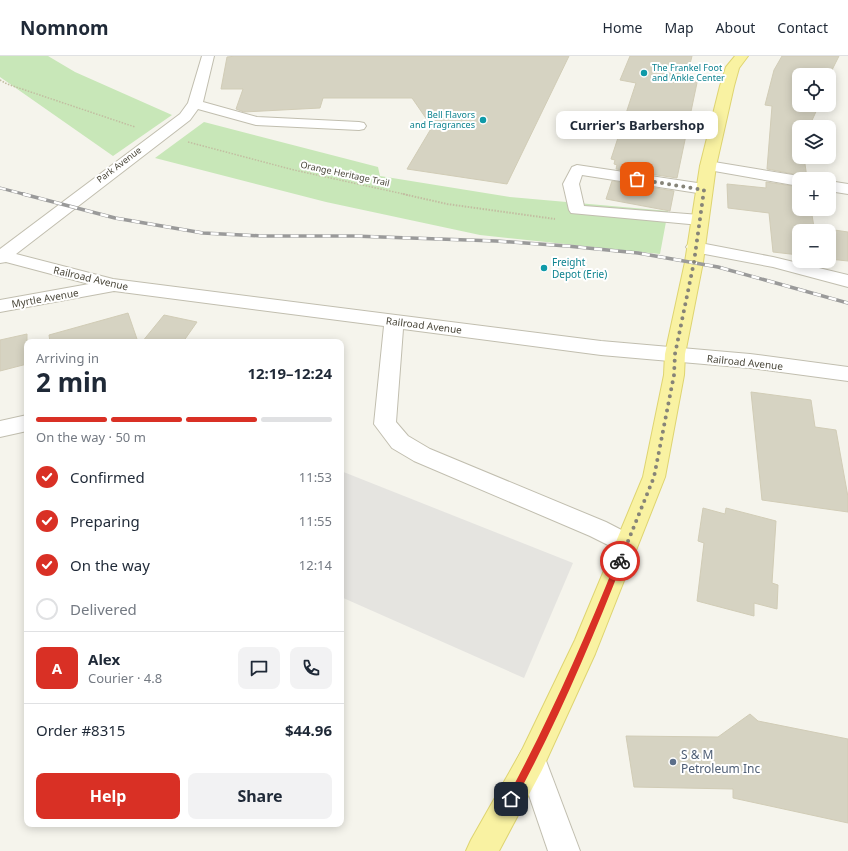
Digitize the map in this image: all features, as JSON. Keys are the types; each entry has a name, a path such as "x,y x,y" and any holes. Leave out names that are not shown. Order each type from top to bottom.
{"main road":[{"path":"482,851 532,760 586,645 654,477 674,375 675,354 696,247 708,166 727,86 733,67 742,56"}],"street":[{"name":"Park Avenue","path":"1,256 185,117 195,104 203,79 206,58"},
{"path":"195,104 256,121 359,126"},
{"path":"708,166 792,180"},
{"path":"700,220 577,210 571,184 577,170 704,190"},
{"path":"836,187 848,188"},
{"path":"696,247 773,262 848,280"},
{"name":"Railroad Avenue","path":"1,256 113,285 601,348 675,354 848,374"},
{"name":"Myrtle Avenue","path":"0,306 113,285"},
{"path":"394,322 386,424 400,442 422,455 569,518 598,528 626,544"},
{"path":"0,429 24,424"},
{"path":"532,760 564,851"}],"path":[{"name":"Orange Heritage Trail","path":"0,80 7,84 160,135 294,170 447,204 560,219"}],"green space":[{"path":"0,56 48,56 75,72 172,115 113,156 0,77"},
{"path":"204,122 378,167 380,176 510,197 668,211 660,254 480,235 326,202 155,158"}],"shaded area":[{"path":"344,472 573,563 524,678 344,598"}],"building":[{"name":"Bell Flavors and Fragrances","path":"569,56 507,184 407,169 432,127 412,98 323,98 320,108 244,112 236,109 243,89 221,89 227,57"},
{"path":"630,56 692,56 687,76 698,78 677,178 616,169 617,165 614,164 615,160 611,159 636,83 620,80"},
{"path":"782,56 839,56 833,68 792,68 792,112 816,112 812,120 792,120 792,164 805,164 806,172 792,172 792,174 767,169 772,106 765,105 774,70"},
{"path":"612,181 674,191 670,211 606,199"},
{"path":"766,182 792,186 792,216 812,216 814,224 792,224 792,254 773,252 769,213 728,208 727,184 766,188"},
{"path":"836,230 848,232 848,261 836,260"},
{"path":"128,313 137,339 50,339 49,335"},
{"path":"164,315 197,322 185,339 144,339"},
{"path":"27,334 27,339 24,339 24,365 0,371 0,340"},
{"path":"751,392 811,400 815,427 836,430 848,497 848,512 762,500"},
{"path":"703,508 725,514 726,508 776,521 772,583 778,585 777,609 754,603 754,616 697,601 704,543 698,541"},
{"path":"750,714 758,721 848,739 848,823 733,798 733,789 634,787 626,736 718,737"}],"railway":[{"path":"0,188 27,195"},
{"path":"23,194 115,218 203,233 263,236 353,236 496,241 638,253 718,267 848,303"}],"way so far":[{"path":"620,561 654,477 674,375 675,354 694,262 704,190 637,179"}],"place":[{"name":"The Frankel Foot and Ankle Center","path":"644,73"},
{"name":"Bell Flavors and Fragrances","path":"483,120"},
{"name":"Currier's Barbershop","path":"637,179"},
{"name":"Freight Depot (Erie)","path":"544,268"},
{"name":"S & M Petroleum Inc","path":"673,762"}],"route":[{"path":"511,799 532,760 586,645 620,561"}]}
